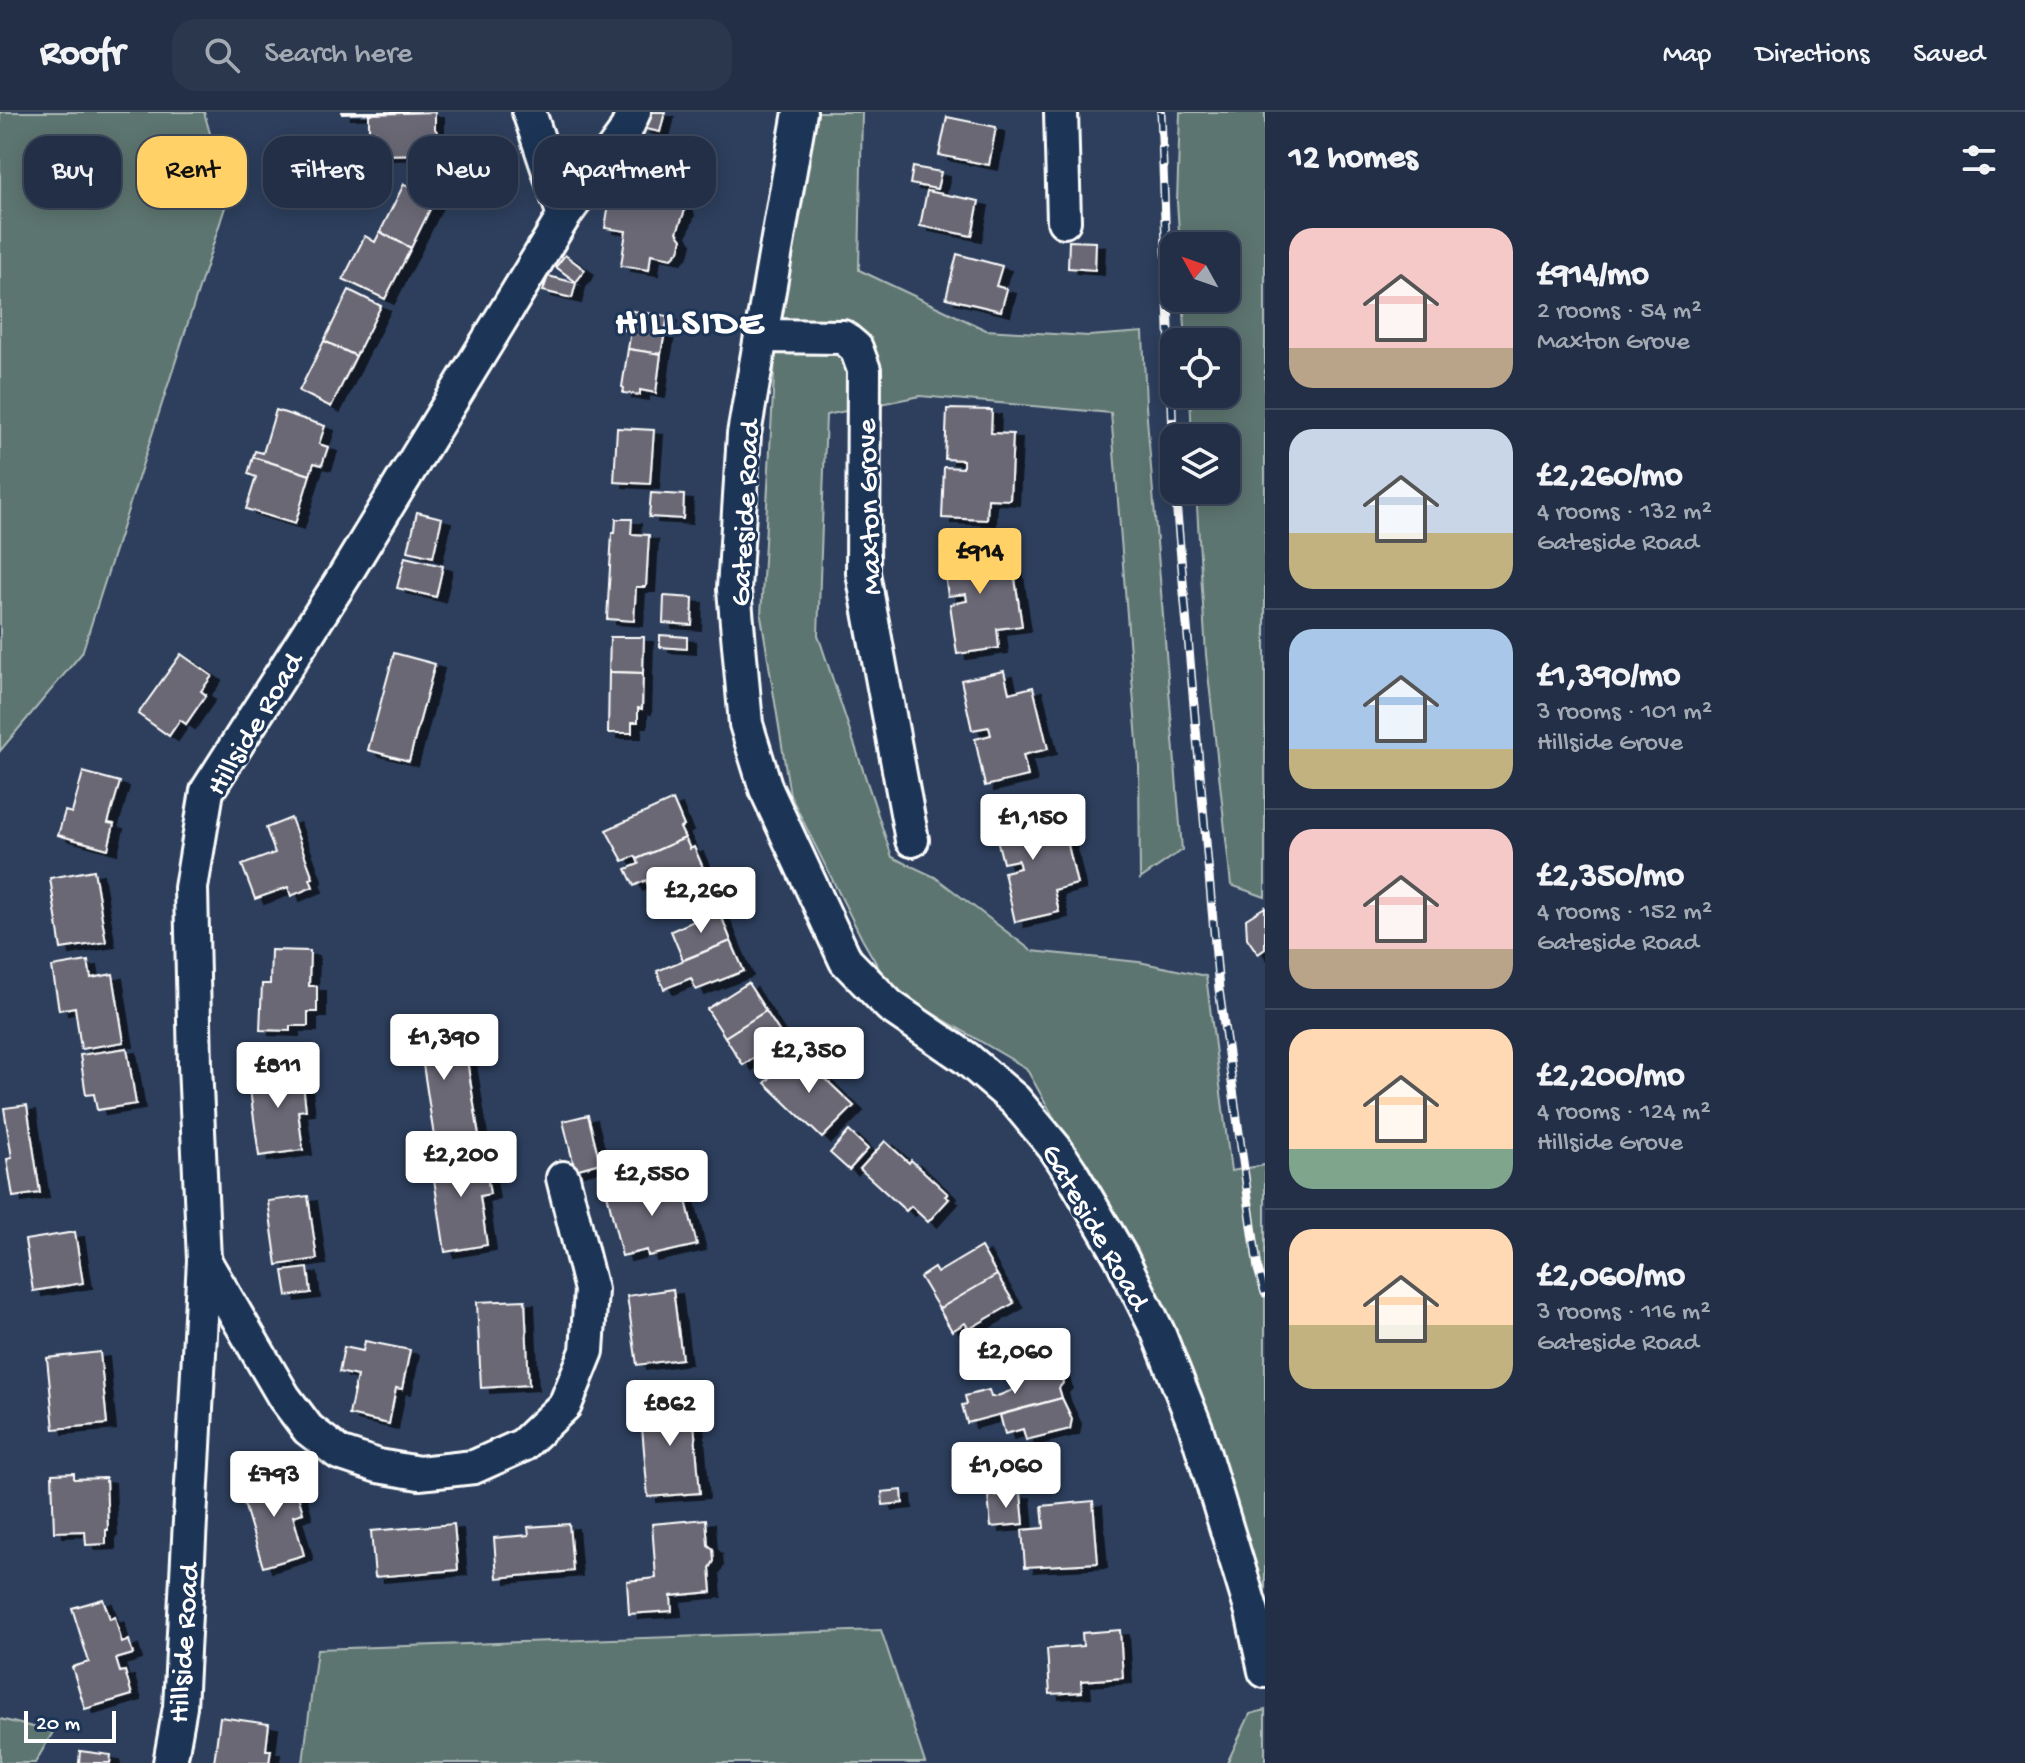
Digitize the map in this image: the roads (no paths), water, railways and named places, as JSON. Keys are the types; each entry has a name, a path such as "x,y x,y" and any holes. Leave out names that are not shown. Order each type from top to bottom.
{"street":[{"path":"529,112 564,216"},
{"name":"Hillside Road","path":"170,1763 180,1707 204,1260 191,888 207,791 345,575 564,216 624,134 634,112"},
{"name":"Gateside Road","path":"800,112 744,434 734,589 746,724 766,789 846,961 890,1006 966,1058 1015,1100 1055,1148 1094,1208 1158,1332 1196,1428 1252,1612 1265,1671"},
{"path":"1061,112 1064,221"},
{"name":"Maxton Grove","path":"762,336 843,337 856,348 864,370 863,573 900,821"},
{"path":"204,1260 284,1397 308,1429 339,1453 378,1466 419,1473 474,1467 523,1445 565,1405 587,1351 591,1290 559,1216 563,1178"}],"railway":[{"path":"1161,112 1173,424"},
{"path":"1176,504 1219,989 1258,1269 1265,1293"}],"district":[{"name":"HILLSIDE","path":"690,319"}]}
